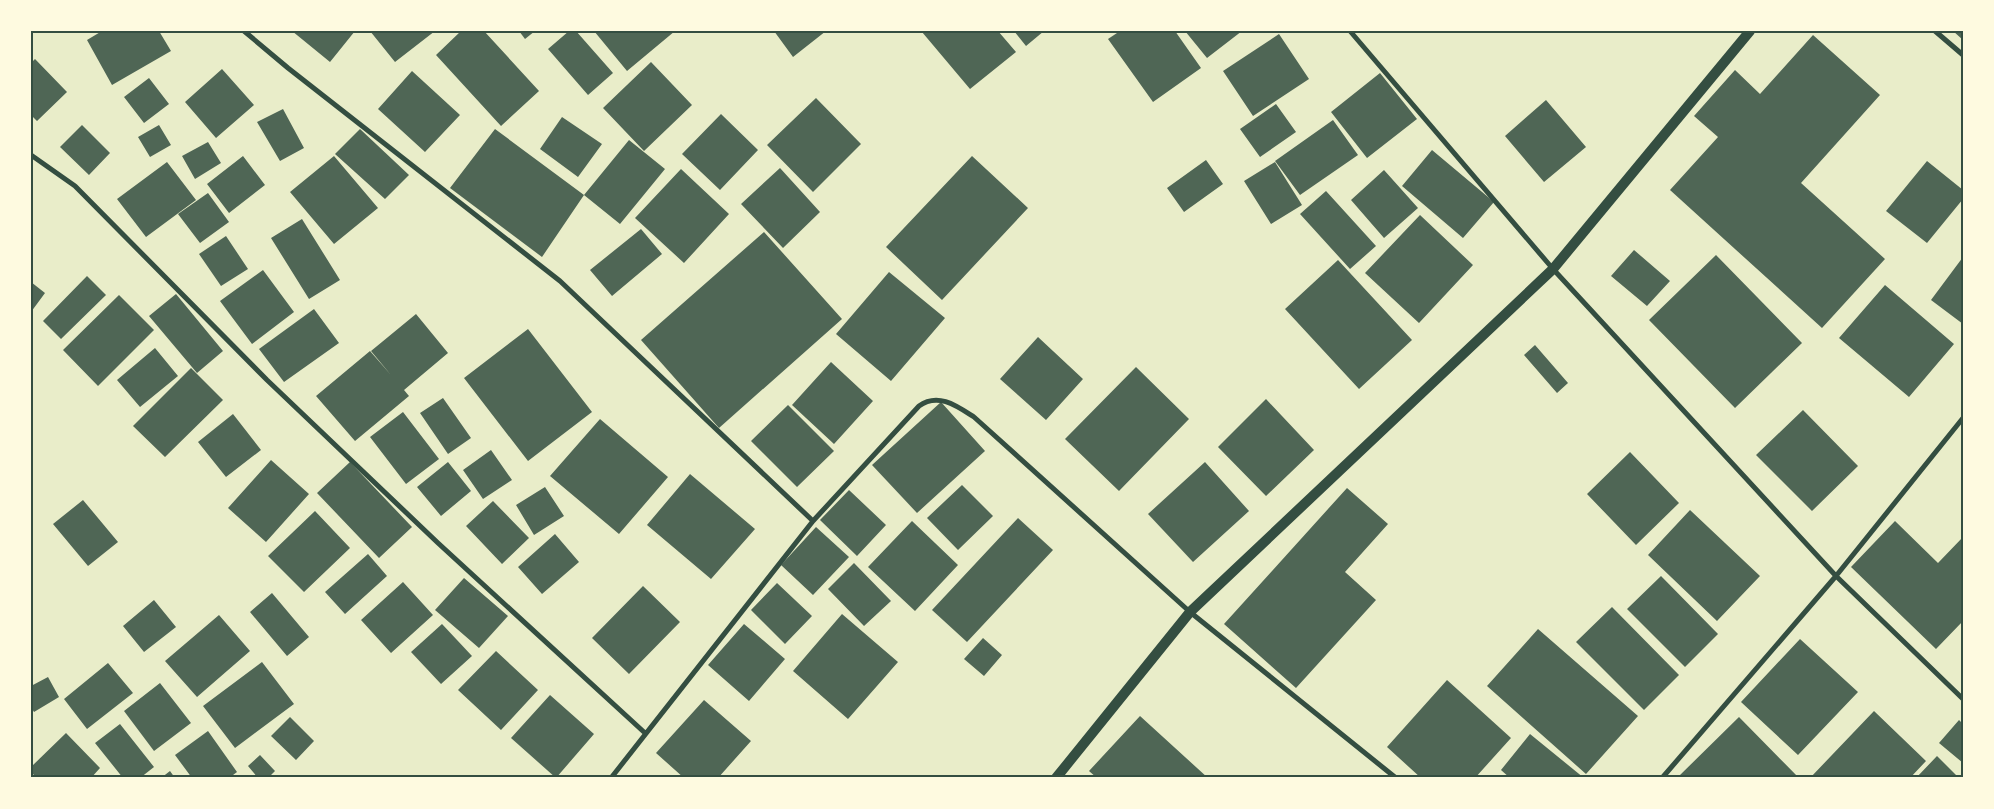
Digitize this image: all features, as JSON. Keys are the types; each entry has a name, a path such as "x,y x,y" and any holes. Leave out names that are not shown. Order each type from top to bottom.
{"main road":[{"path":"1056,778 1190,612 1553,269 1750,31"}],"street":[{"path":"244,31 288,68 560,281 813,521"},
{"path":"1350,31 1553,269 1836,576 1963,699"},
{"path":"1935,31 1963,55"},
{"path":"31,155 75,186 267,380 438,543 645,733"},
{"path":"610,778 813,521 919,406 926,400 935,399 945,401 974,417 1190,612 1396,778"},
{"path":"1662,778 1836,576 1963,418"}],"building":[{"path":"102,31 159,31 171,51 112,85 87,40"},
{"path":"292,31 355,31 330,62"},
{"path":"370,31 435,31 395,62"},
{"path":"461,31 484,31 539,91 501,126 436,55"},
{"path":"519,31 535,31 525,39"},
{"path":"569,31 576,31 613,73 588,95 548,49"},
{"path":"594,31 675,31 627,71"},
{"path":"774,31 826,31 793,57"},
{"path":"923,31 998,31 1016,52 970,89"},
{"path":"1014,31 1044,31 1026,46"},
{"path":"1120,31 1175,31 1201,68 1153,102 1108,39"},
{"path":"1185,31 1242,31 1207,58"},
{"path":"1953,31 1963,31 1963,40"},
{"path":"1279,34 1309,79 1253,116 1223,71"},
{"path":"1813,35 1880,95 1801,183 1885,259 1822,328 1670,190 1718,137 1694,116 1735,70 1760,94"},
{"path":"35,59 67,92 37,121 31,115 31,63"},
{"path":"651,62 692,105 644,151 603,108"},
{"path":"222,69 254,105 216,138 185,102"},
{"path":"412,71 460,115 425,152 378,109"},
{"path":"1380,73 1417,119 1367,158 1331,112"},
{"path":"149,78 169,104 144,123 124,97"},
{"path":"816,98 861,144 813,192 767,145"},
{"path":"1546,100 1586,147 1544,182 1505,136"},
{"path":"1276,104 1296,132 1260,157 1240,129"},
{"path":"283,109 304,148 280,161 257,122"},
{"path":"721,114 758,150 720,190 682,154"},
{"path":"562,117 602,144 578,177 540,149"},
{"path":"1333,120 1358,155 1300,195 1275,161"},
{"path":"82,125 110,153 89,175 60,147"},
{"path":"159,125 171,145 150,157 138,137"},
{"path":"360,129 409,175 385,199 335,154"},
{"path":"495,129 584,195 542,257 450,188"},
{"path":"629,140 665,169 620,224 584,195"},
{"path":"208,142 221,163 195,179 182,156"},
{"path":"1432,150 1494,202 1463,238 1402,186"},
{"path":"243,156 265,185 229,213 207,184"},
{"path":"334,156 378,208 334,244 290,192"},
{"path":"972,156 1028,208 942,300 886,247"},
{"path":"1206,160 1223,184 1184,212 1167,188"},
{"path":"1927,161 1963,190 1963,199 1927,243 1886,211"},
{"path":"167,162 196,200 146,237 117,199"},
{"path":"1275,162 1302,205 1271,224 1244,181"},
{"path":"780,168 820,212 783,248 741,204"},
{"path":"681,169 729,214 684,263 635,218"},
{"path":"1384,170 1418,208 1384,238 1351,200"},
{"path":"1326,191 1376,246 1350,269 1300,214"},
{"path":"208,193 229,222 200,243 178,214"},
{"path":"1420,215 1473,265 1419,323 1365,273"},
{"path":"302,219 340,280 309,299 271,238"},
{"path":"641,229 662,254 612,296 590,270"},
{"path":"764,232 842,319 719,428 641,340"},
{"path":"226,236 248,269 221,286 199,254"},
{"path":"1634,250 1670,281 1647,306 1611,276"},
{"path":"1716,255 1802,343 1735,408 1649,320"},
{"path":"1963,257 1963,324 1931,300"},
{"path":"1338,260 1412,340 1359,389 1285,309"},
{"path":"263,270 294,312 252,344 220,301"},
{"path":"889,272 945,318 891,381 836,334"},
{"path":"87,276 106,295 61,339 43,321"},
{"path":"31,282 45,293 31,312"},
{"path":"1885,285 1954,344 1909,397 1839,338"},
{"path":"176,294 223,351 197,373 149,316"},
{"path":"119,295 154,330 98,386 63,350"},
{"path":"314,309 339,343 284,382 259,349"},
{"path":"416,314 448,353 404,390 409,396 355,441 316,396 370,351 391,375 371,351"},
{"path":"528,329 592,412 528,461 464,378"},
{"path":"1038,337 1083,379 1046,420 1000,379"},
{"path":"1535,345 1568,383 1557,393 1524,355"},
{"path":"155,348 178,376 140,407 117,380"},
{"path":"831,362 873,401 834,444 792,405"},
{"path":"1136,367 1189,419 1119,491 1065,439"},
{"path":"191,368 223,400 165,457 133,426"},
{"path":"443,398 471,438 448,454 420,413"},
{"path":"1266,399 1314,450 1266,496 1218,447"},
{"path":"941,402 985,451 917,513 872,465"},
{"path":"788,405 834,451 797,487 751,441"},
{"path":"1803,410 1858,466 1812,511 1756,455"},
{"path":"403,412 439,459 406,484 370,437"},
{"path":"233,414 261,450 226,477 198,442"},
{"path":"600,419 668,477 619,534 550,476"},
{"path":"491,450 512,480 483,499 463,470"},
{"path":"1630,452 1679,503 1636,545 1587,494"},
{"path":"271,460 309,494 266,542 228,508"},
{"path":"350,462 412,527 379,558 317,493"},
{"path":"448,462 471,491 441,516 417,487"},
{"path":"1205,462 1249,511 1193,562 1148,514"},
{"path":"690,474 755,529 711,579 647,525"},
{"path":"962,485 993,516 958,550 927,518"},
{"path":"545,487 564,516 534,535 516,505"},
{"path":"1347,488 1388,524 1345,572 1376,600 1296,688 1224,624"},
{"path":"849,490 886,525 857,556 820,520"},
{"path":"83,500 118,542 88,566 53,524"},
{"path":"493,501 529,538 502,564 466,526"},
{"path":"1690,510 1760,576 1717,621 1648,555"},
{"path":"315,511 350,548 304,592 268,556"},
{"path":"1018,518 1053,550 967,642 932,610"},
{"path":"912,521 958,565 915,611 868,567"},
{"path":"1895,521 1938,563 1963,537 1963,621 1936,649 1851,567"},
{"path":"816,527 849,557 813,595 781,565"},
{"path":"555,534 579,562 542,594 518,567"},
{"path":"368,554 387,576 345,614 325,592"},
{"path":"854,563 891,601 864,626 828,589"},
{"path":"1661,576 1718,634 1685,667 1627,609"},
{"path":"464,578 508,616 479,648 435,610"},
{"path":"403,582 433,615 391,653 361,620"},
{"path":"777,583 812,616 785,644 751,610"},
{"path":"643,586 680,622 629,674 592,638"},
{"path":"272,593 309,637 287,656 250,612"},
{"path":"154,600 176,627 144,652 123,626"},
{"path":"1612,607 1679,675 1644,710 1576,642"},
{"path":"842,614 898,662 848,719 793,671"},
{"path":"219,615 250,651 197,697 165,661"},
{"path":"442,624 472,656 441,684 411,652"},
{"path":"744,624 785,659 749,701 708,665"},
{"path":"1538,629 1638,716 1586,774 1487,686"},
{"path":"983,638 1002,655 984,676 964,659"},
{"path":"1800,639 1858,692 1798,755 1741,702"},
{"path":"496,651 538,690 501,730 458,690"},
{"path":"262,662 294,704 235,748 203,706"},
{"path":"108,663 133,693 87,729 64,699"},
{"path":"48,677 59,697 34,712 31,707 31,686"},
{"path":"1447,680 1511,738 1475,778 1421,778 1387,747"},
{"path":"160,683 191,723 154,751 124,711"},
{"path":"550,695 594,734 556,778 511,738"},
{"path":"704,700 751,741 718,778 684,778 656,753"},
{"path":"1874,711 1926,761 1910,778 1810,778"},
{"path":"1140,716 1208,778 1097,778 1089,771"},
{"path":"290,717 314,741 296,760 271,736"},
{"path":"1739,717 1799,778 1679,776"},
{"path":"1959,720 1963,724 1963,763 1939,743"},
{"path":"120,724 154,767 140,778 123,778 95,743"},
{"path":"208,731 237,772 229,778 192,778 175,755"},
{"path":"66,733 100,768 91,778 37,778 31,772 31,767"},
{"path":"1530,734 1584,778 1510,778 1501,770"},
{"path":"260,755 275,771 268,778 258,778 248,766"},
{"path":"1937,756 1959,778 1916,778"},
{"path":"170,771 175,778 161,778"}]}
